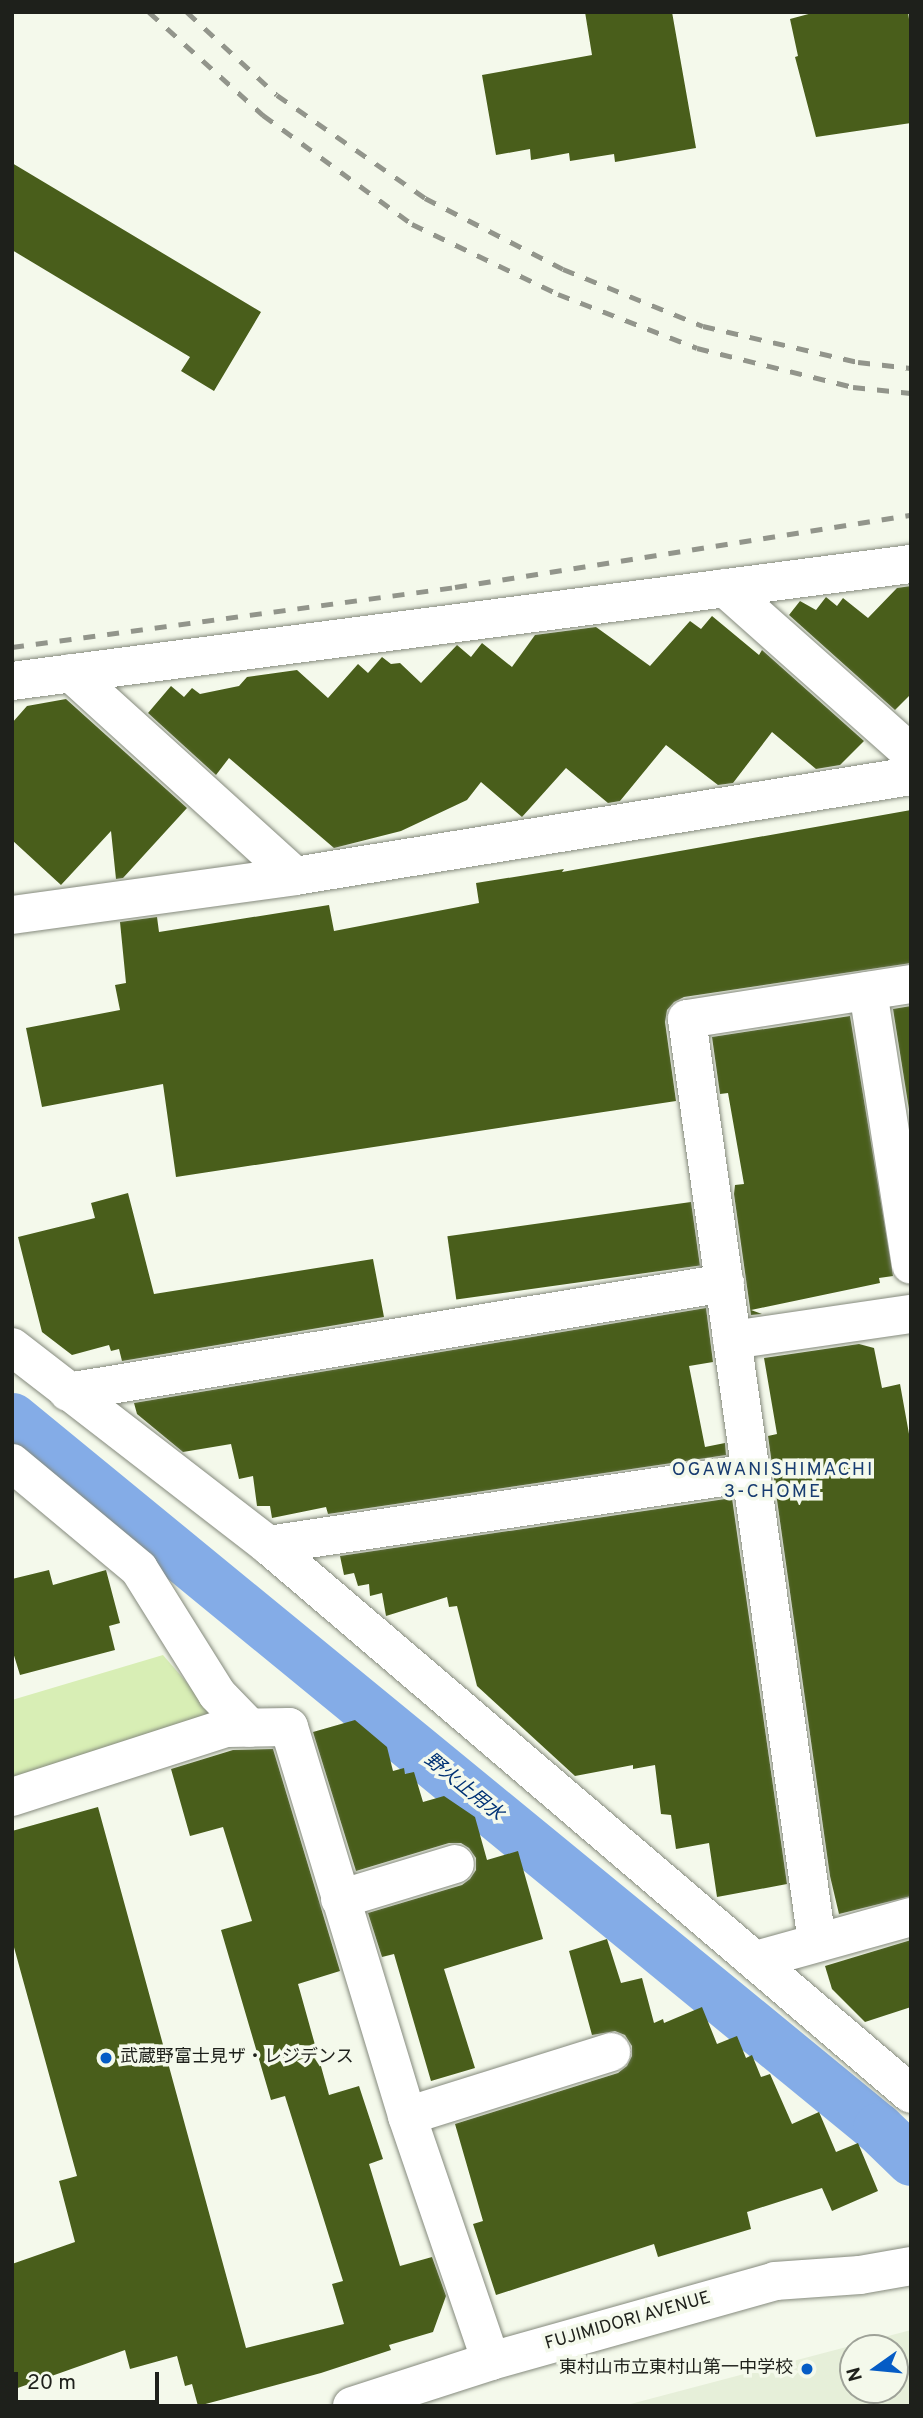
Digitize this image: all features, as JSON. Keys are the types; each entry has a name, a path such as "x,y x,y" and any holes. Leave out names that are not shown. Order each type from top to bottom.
{"street":[{"path":"12,681 911,564"},
{"path":"725,588 911,753"},
{"path":"71,673 295,876"},
{"path":"12,915 295,876 911,776"},
{"path":"817,1942 687,1018 911,984"},
{"path":"868,990 911,1265"},
{"path":"68,1392 724,1283"},
{"path":"732,1340 911,1314"},
{"path":"12,1347 268,1545 911,2094"},
{"path":"12,1463 139,1569 217,1694 250,1728"},
{"path":"268,1545 751,1473"},
{"path":"12,1797 226,1728 289,1727 407,2116 491,2361"},
{"path":"340,1899 456,1864"},
{"path":"756,1960 911,1917"},
{"path":"407,2116 611,2052"},
{"name":"FUJIMIDORI AVENUE","path":"352,2406 491,2361 775,2281 860,2275 911,2266"}],"shaded area":[{"name":"東村山市立東村山第一中学校","path":"911,2330 911,2406 623,2406 839,2349 839,2404 909,2404 909,2334 896,2334"}],"green space":[{"path":"163,1655 226,1728 12,1797 12,1700"}],"building":[{"path":"585,12 672,12 696,148 615,162 614,154 570,161 569,153 531,160 530,149 496,155 482,75 592,55"},
{"path":"816,12 908,12 911,33 911,123 816,137 795,57 798,56 790,19"},
{"path":"12,163 261,312 214,391 181,371 190,357 12,250"},
{"path":"911,586 911,694 895,710 789,615 800,601 816,610 826,597 837,606 843,598 868,618 897,588"},
{"path":"712,616 759,655 762,650 864,741 840,765 816,769 772,732 733,783 718,785 666,745 620,801 608,803 566,768 522,817 481,782 467,800 401,831 334,848 229,758 216,775 148,713 171,686 184,697 192,688 200,694 239,686 247,677 297,670 328,698 358,664 368,673 382,657 391,664 400,663 421,683 457,645 471,657 482,643 512,667 535,635 596,627 650,666 690,621 701,629"},
{"path":"66,699 187,808 123,878 116,879 111,831 61,885 12,840 12,723 27,706"},
{"path":"911,810 911,963 684,997 674,1002 667,1010 665,1022 676,1101 176,1177 163,1084 42,1107 26,1028 120,1010 115,985 126,983 120,922 157,917 159,932 329,905 334,931 479,903 476,883 564,869 562,872"},
{"path":"911,1006 911,1122 893,1009"},
{"path":"850,1016 893,1276 879,1278 880,1283 751,1310 762,1314 751,1315 734,1194 735,1185 744,1184 728,1093 720,1094 712,1037"},
{"path":"128,1193 154,1294 373,1259 384,1317 122,1361 119,1349 111,1351 109,1345 72,1355 42,1332 18,1237 95,1218 91,1203"},
{"path":"691,1202 700,1265 456,1300 447,1236"},
{"path":"706,1308 713,1362 689,1366 705,1447 725,1443 726,1455 328,1514 326,1507 272,1518 270,1506 257,1506 253,1476 239,1479 231,1444 183,1452 137,1414 134,1403"},
{"path":"859,1344 874,1348 882,1388 900,1384 911,1445 911,1896 839,1914 830,1876 768,1436 777,1434 764,1358"},
{"path":"732,1498 787,1884 717,1897 709,1843 676,1849 671,1815 661,1814 655,1765 633,1769 633,1765 575,1776 477,1686 457,1606 449,1607 447,1597 386,1616 382,1593 370,1596 369,1584 358,1586 354,1573 344,1575 340,1556"},
{"path":"49,1570 53,1585 106,1570 120,1623 109,1626 115,1650 20,1675 12,1649 12,1579"},
{"path":"355,1720 387,1747 393,1771 404,1768 405,1774 414,1772 423,1802 444,1796 475,1817 487,1860 518,1851 543,1939 444,1969 475,2068 431,2081 394,1954 382,1957 368,1913 462,1885 476,1870 476,1858 469,1848 461,1843 449,1843 356,1871 313,1732"},
{"path":"273,1749 340,1971 298,1984 329,2095 359,2086 383,2159 369,2164 400,2266 432,2257 446,2296 433,2332 389,2345 391,2350 321,2373 198,2406 192,2384 185,2386 177,2356 130,2369 125,2350 12,2390 12,2264 75,2242 59,2181 77,2176 12,1940 12,1831 98,1807 246,2348 344,2324 332,2284 343,2281 319,2204 285,2096 271,2100 221,1930 252,1921 223,1827 190,1836 171,1769 233,1750"},
{"path":"607,1939 621,1983 642,1978 654,2023 663,2019 664,2023 702,2007 717,2044 737,2036 746,2058 752,2055 761,2077 770,2074 792,2124 819,2112 836,2152 858,2143 878,2191 832,2211 822,2188 747,2212 751,2229 658,2257 654,2244 496,2295 473,2224 483,2221 455,2124 618,2073 627,2066 632,2056 632,2046 625,2035 615,2031 592,2035 569,1951"},
{"path":"911,1940 911,2007 865,2022 832,1989 825,1966"}],"waterway":[{"name":"野火止用水","path":"12,1418 878,2128 911,2160"}],"railway":[{"path":"149,12 263,115 412,224 558,294 697,348 853,387 911,393"},
{"path":"187,12 277,95 425,198 563,269 703,326 858,362 911,368"},
{"path":"12,647 455,587 911,515"}],"place":[{"name":"武蔵野富士見ザ・レジデンス","path":"106,2058"},
{"name":"東村山市立東村山第一中学校","path":"807,2369"}],"district":[{"name":"OGAWANISHIMACHI 3-CHOME","path":"773,1482"}]}
